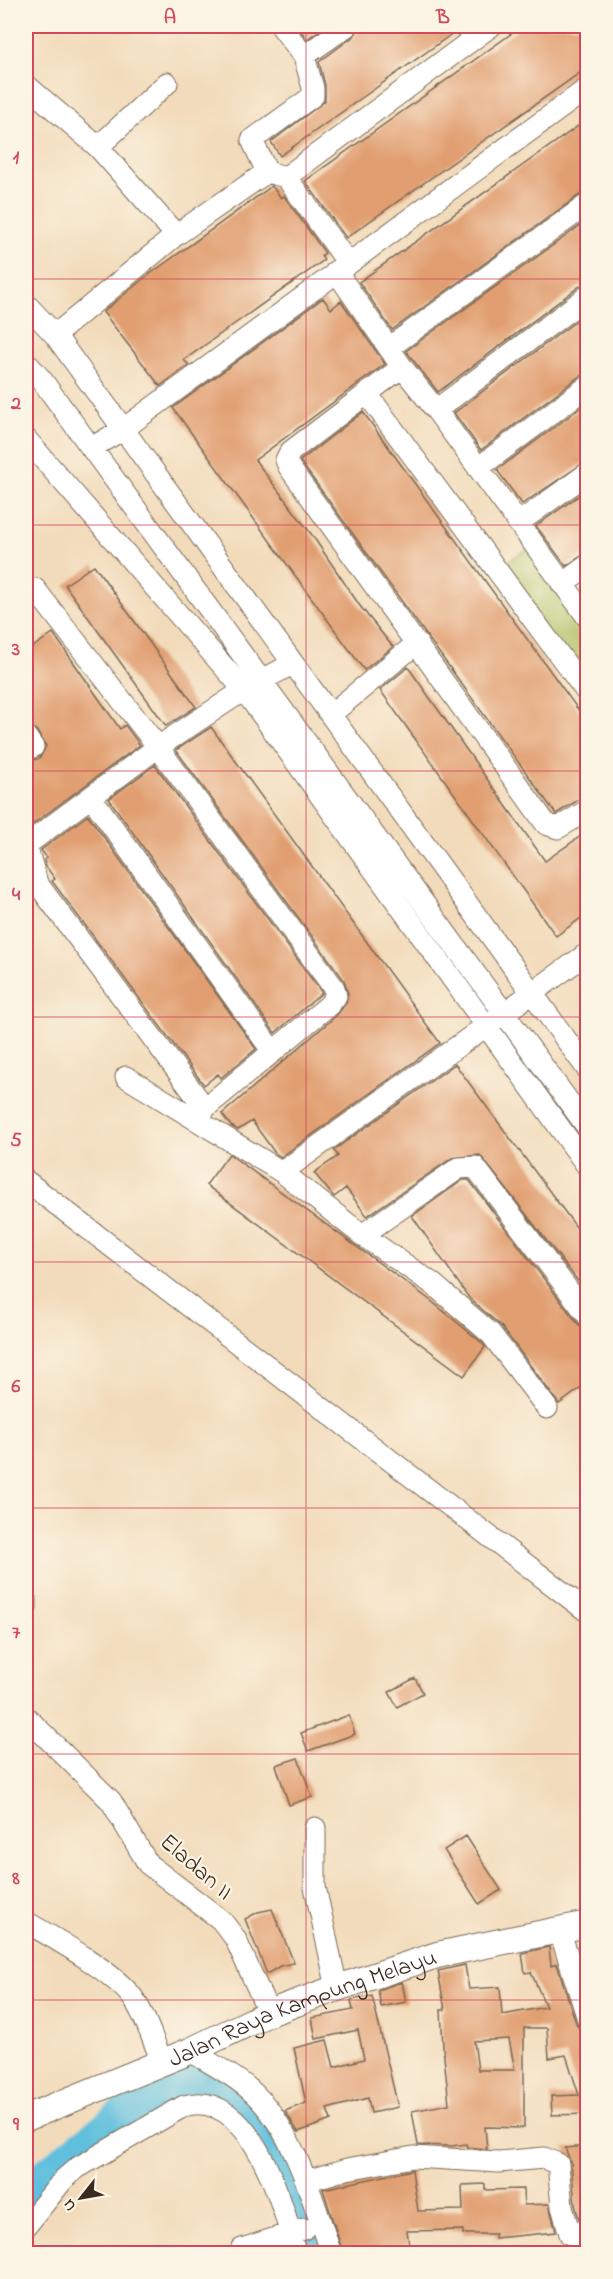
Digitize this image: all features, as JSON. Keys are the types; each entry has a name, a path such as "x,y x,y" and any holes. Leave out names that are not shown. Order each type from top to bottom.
{"main road":[{"name":"Jalan Raya Kampung Melayu","path":"26,2118 190,2051 269,2013 337,1988 437,1955 588,1923"}],"street":[{"path":"281,26 304,56 313,96 252,140 342,267 402,367 588,618"},
{"path":"304,56 347,26"},
{"path":"55,335 176,235 277,175 491,26"},
{"path":"98,147 168,83"},
{"path":"26,85 98,147 176,235"},
{"path":"91,448 122,430 588,88"},
{"path":"390,347 588,204"},
{"path":"436,410 588,296"},
{"path":"26,304 55,335 292,664 331,714 531,995 588,1070"},
{"path":"26,362 91,448 485,1024 588,1167"},
{"path":"402,367 290,452 286,460 295,477 546,824 558,828 588,810"},
{"path":"478,468 588,386"},
{"path":"368,395 588,694"},
{"path":"26,439 253,685 588,1128"},
{"path":"518,523 588,473"},
{"path":"562,584 588,565"},
{"path":"26,588 35,589 158,747 334,988 336,996 329,1005 201,1115"},
{"path":"331,714 417,643"},
{"path":"201,1115 32,882 26,845 158,747 253,685 292,664"},
{"path":"92,798 273,1052"},
{"path":"282,1172 485,1024 531,995 588,953"},
{"path":"126,1077 201,1115 282,1172 362,1235 433,1284 471,1314 491,1334 547,1408"},
{"path":"362,1235 459,1168 475,1167 588,1316"},
{"path":"26,1181 588,1612"},
{"name":"Eladan II","path":"26,1717 111,1801 148,1864 221,1920 235,1938 269,2013"},
{"path":"315,1828 315,1887 337,1988"},
{"path":"26,1922 72,1948 129,1993 140,2011 162,2061"},
{"path":"559,1929 588,2019"},
{"path":"190,2051 248,2088 259,2098 291,2147 306,2181 302,2233"},
{"path":"26,2226 63,2180 77,2168 184,2106 203,2102 224,2110 244,2127 302,2233 331,2253"},
{"path":"306,2181 347,2169 412,2157 499,2162 553,2160 559,2167 562,2208 570,2234 575,2236 588,2228"},
{"path":"242,2249 302,2233"}],"green space":[{"path":"531,547 587,623 587,695 495,569"}],"building":[{"path":"297,26 325,26 307,39"},
{"path":"360,26 463,26 280,156 271,142 325,101 325,85 319,62 354,36"},
{"path":"522,26 588,26 588,67 346,238 305,181"},
{"path":"588,119 588,191 392,330 359,282"},
{"path":"272,186 281,198 284,196 325,253 321,256 324,260 184,360 189,365 160,386 103,312 143,279"},
{"path":"588,220 588,283 580,286 438,392 406,351"},
{"path":"323,298 331,309 341,301 385,364 255,460 312,535 360,606 393,647 364,670 173,408"},
{"path":"588,312 588,373 580,376 481,450 454,413"},
{"path":"588,402 588,460 522,504 497,470"},
{"path":"363,412 582,715 588,711 588,794 556,814 300,461"},
{"path":"588,489 588,552 566,566 536,526"},
{"path":"94,565 196,707 166,726 65,585"},
{"path":"53,633 120,729 125,725 140,745 26,829 26,757 34,760 40,758 46,746 36,730 26,724 26,652"},
{"path":"408,667 545,861 588,831 588,913 556,936 380,690"},
{"path":"211,727 440,1043 281,1157 275,1153 252,1121 238,1130 231,1126 222,1114 337,1015 346,1003 348,993 344,980 176,750"},
{"path":"155,765 322,993 275,1033 109,799"},
{"path":"88,815 256,1049 221,1078 218,1074 204,1085 52,881 55,879 45,865 44,860 47,858 41,850"},
{"path":"455,1064 588,1243 588,1294 480,1155 452,1158 367,1216 346,1188 334,1197 314,1173 338,1156 334,1150"},
{"path":"229,1154 430,1300 482,1343 485,1347 464,1376 206,1185"},
{"path":"463,1180 469,1180 578,1324 588,1330 588,1383 559,1404 501,1326 469,1298 412,1216"},
{"path":"415,1678 423,1693 397,1707 389,1692"},
{"path":"349,1715 355,1734 308,1751 301,1733"},
{"path":"298,1758 312,1797 289,1805 276,1765"},
{"path":"466,1836 501,1890 479,1904 444,1850"},
{"path":"272,1909 294,1963 280,1966 267,1974 245,1919 258,1912"},
{"path":"549,1947 551,1966 557,1964 576,2023 588,2046 588,2114 552,2115 551,2096 579,2095 566,2055 549,2058 547,2028 524,2028 524,2128 485,2127 487,2149 467,2147 466,2144 418,2145 412,2111 449,2104 441,2010 445,2010 438,1971 465,1965 469,1989 500,1987 502,2015 546,2007 531,1972 525,1973 522,1953","holes":["509,2039 515,2070 478,2070 474,2041"]},
{"path":"402,1982 406,2002 381,2007 378,1990"},
{"path":"372,1996 398,2107 371,2113 368,2098 327,2109 331,2120 298,2132 285,2111 306,2103 294,2048 327,2040 334,2067 364,2059 358,2030 316,2039 312,2018 353,2010 351,2000"},
{"path":"588,2146 588,2215 579,2219 575,2205 571,2163 565,2148"},
{"path":"412,2170 418,2211 463,2210 462,2185 485,2184 485,2190 523,2189 524,2205 549,2204 556,2232 495,2238 495,2234 463,2234 463,2230 407,2231 409,2244 362,2251 362,2253 343,2253 323,2189"}],"waterway":[{"path":"26,2201 45,2175 123,2114 197,2078 232,2092 292,2175 313,2254"}]}
